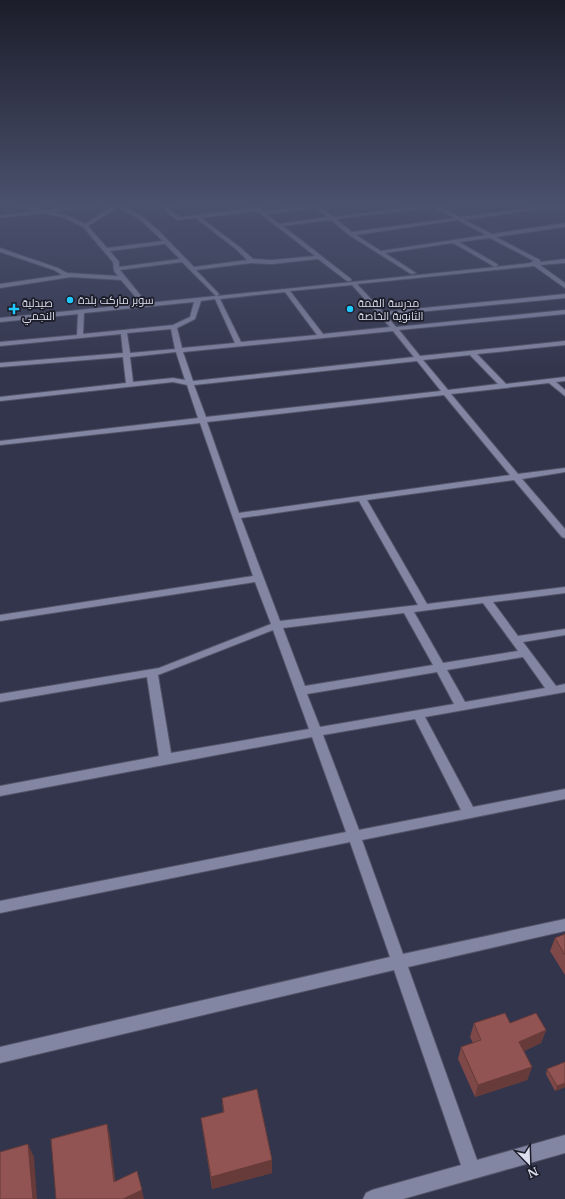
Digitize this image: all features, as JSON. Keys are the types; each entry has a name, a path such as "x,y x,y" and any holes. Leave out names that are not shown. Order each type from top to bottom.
{"street":[{"path":"31,260 56,268 69,276"},
{"path":"114,260 116,262 116,269 142,301"},
{"path":"116,269 184,260 216,296 239,344"},
{"path":"193,269 251,261 272,262 292,260"},
{"path":"324,260 351,282 395,329 446,393 565,535"},
{"path":"393,260 413,274"},
{"path":"486,260 495,265"},
{"path":"532,260 565,286"},
{"path":"0,320 198,300 216,296 550,260"},
{"path":"0,316 142,301 286,290 495,265 565,261"},
{"path":"0,286 69,276 123,278"},
{"path":"286,290 321,336"},
{"path":"381,314 565,296"},
{"path":"0,344 174,327 192,318 198,300"},
{"path":"480,304 485,309"},
{"path":"80,336 81,311"},
{"path":"0,365 179,350 395,329 492,317 565,312"},
{"path":"174,327 179,350 236,516 354,835 472,1171"},
{"path":"124,332 125,354 130,385"},
{"path":"0,400 173,380 190,383 565,343"},
{"path":"472,353 504,386"},
{"path":"0,443 565,380"},
{"path":"551,381 565,394"},
{"path":"236,516 565,470"},
{"path":"362,499 424,607"},
{"path":"0,618 259,578"},
{"path":"0,698 152,673 170,668 277,625 565,590"},
{"path":"486,600 553,690"},
{"path":"407,609 462,707"},
{"path":"515,640 565,632"},
{"path":"301,691 525,653"},
{"path":"152,673 166,759"},
{"path":"0,791 166,759 565,688"},
{"path":"418,714 469,812"},
{"path":"0,907 565,794"},
{"path":"0,1054 565,925"},
{"path":"372,1199 565,1144"}],"building":[{"path":"565,934 565,955 555,938"},
{"path":"505,1013 510,1023 536,1013 546,1030 519,1042 532,1067 478,1085 461,1047 481,1040 474,1023"},
{"path":"565,1062 565,1083 557,1086 547,1069"},
{"path":"257,1089 272,1160 211,1177 201,1118 224,1112 222,1098"},
{"path":"107,1124 114,1182 137,1171 142,1190 123,1199 56,1199 51,1139"},
{"path":"28,1144 33,1199 0,1199 0,1152"}],"place":[{"name":"سوبر ماركت بلدة","path":"70,300"},
{"name":"صيدلية النجمي","path":"14,309"},
{"name":"مدرسة القمة الثانوية الخاصة","path":"350,309"}]}
